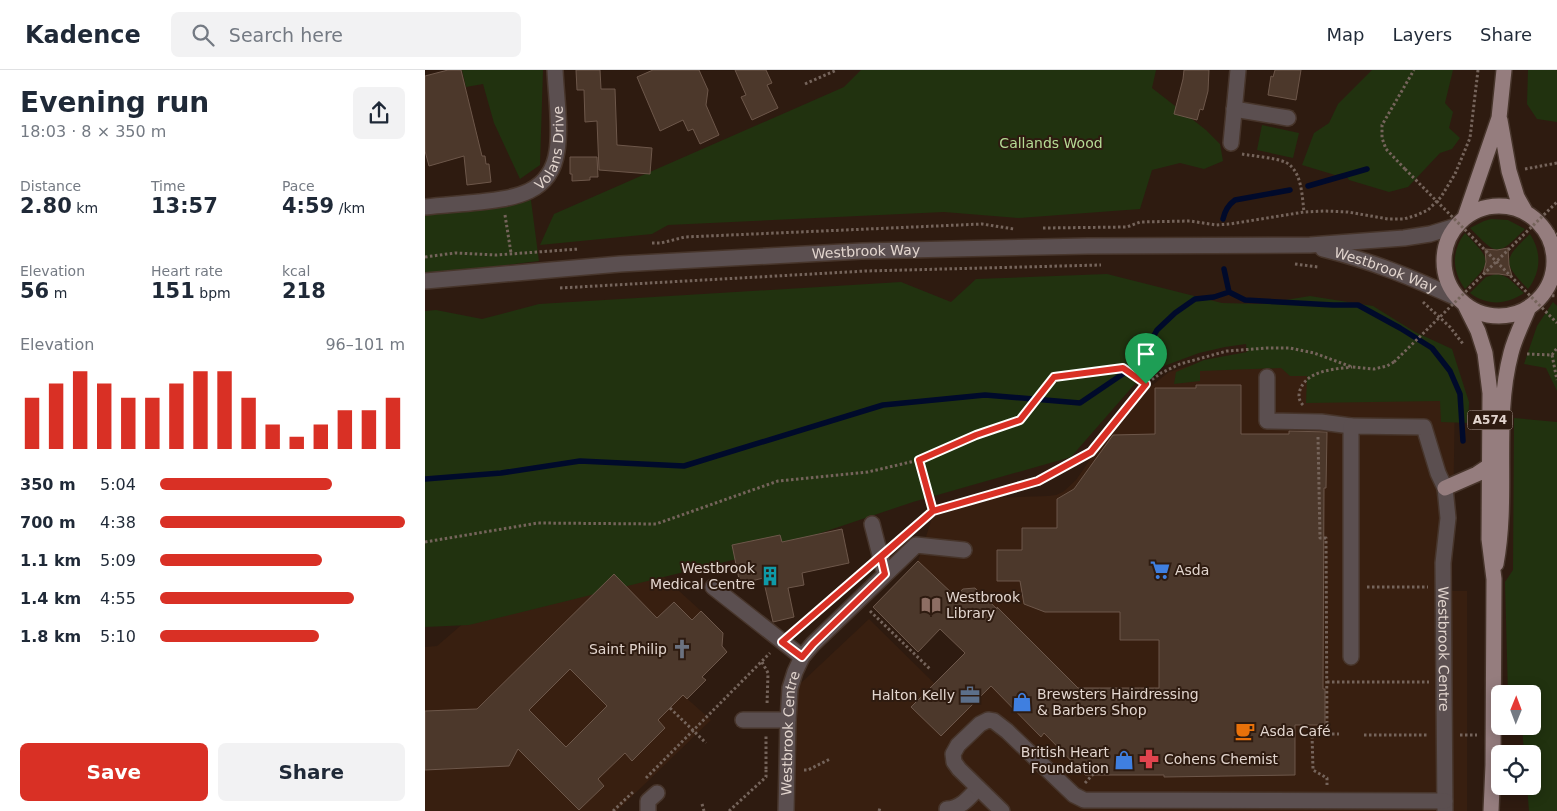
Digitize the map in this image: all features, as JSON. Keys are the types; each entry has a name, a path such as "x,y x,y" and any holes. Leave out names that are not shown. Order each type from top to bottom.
{"main road":[{"name":"A574","path":"1493,745 1493,579 1489,539 1489,373 1477,330 1462,302 1450,286 1445,271 1444,255 1448,240 1461,222 1499,118 1504,70"},
{"name":"A574","path":"1499,118 1509,171 1517,197 1526,213"},
{"name":"A574","path":"1461,222 1479,210 1495,206 1511,207 1526,213 1539,223 1548,236 1553,251 1554,267 1549,296 1513,314 1497,316 1480,313 1462,302"},
{"name":"A574","path":"1493,579 1501,540 1503,419 1507,376 1511,353 1529,307"},
{"path":"1445,488 1477,474 1489,466"},
{"name":"A574","path":"1491,811 1492,795"},
{"name":"A574","path":"1499,795 1502,811"}],"street":[{"name":"Volans Drive","path":"425,207 503,200 531,191 542,182 554,162 557,152 555,70"},
{"path":"1231,143 1238,70"},
{"path":"1234,109 1287,118"},
{"name":"Westbrook Way","path":"425,281 620,264 862,251 1088,246 1310,245 1404,238 1430,234 1461,222"},
{"name":"Westbrook Way","path":"1310,245 1372,262 1462,302"},
{"path":"1267,376 1267,421 1321,422 1351,426 1351,657"},
{"name":"Westbrook Centre","path":"1351,426 1424,427 1438,473 1445,488 1448,518 1443,563 1445,806"},
{"path":"872,524 885,574"},
{"name":"Westbrook Centre","path":"786,811 790,688 802,657 813,644 916,545 964,550"},
{"path":"713,587 802,657"},
{"path":"743,720 788,720"},
{"path":"1002,811 954,762 953,754 957,745 980,724 988,720 994,721 1007,731 1074,795 1084,800 1445,806"},
{"path":"947,809 955,809 978,788"},
{"path":"648,811 648,801 657,792"}],"path":[{"path":"805,84 837,70"},
{"path":"1414,70 1382,125 1382,138 1385,149 1557,323"},
{"path":"1404,219 1428,210 1441,197 1455,174 1470,138 1478,70"},
{"path":"1231,143 1240,154 1285,162 1291,167 1299,181 1304,212"},
{"path":"1523,170 1557,163"},
{"path":"503,200 511,254"},
{"path":"911,531 933,511 1038,481 1091,452 1146,384 1161,373 1179,364 1227,351 1290,348 1353,366 1374,368 1387,366 1394,362 1557,202"},
{"path":"1539,223 1557,234"},
{"path":"1294,264 1321,267"},
{"path":"555,288 865,271 1101,265"},
{"path":"1415,298 1436,313 1464,345"},
{"path":"1557,348 1552,355 1557,380"},
{"path":"1526,354 1552,355"},
{"path":"1305,406 1301,403 1299,397 1300,390 1305,382 1315,375 1326,371 1353,366"},
{"path":"425,542 538,523 656,524 778,481 868,472 919,460 976,435 1020,420 1054,377 1123,368 1146,384"},
{"path":"1318,434 1320,538 1326,538 1327,734"},
{"path":"919,460 933,511"},
{"path":"644,780 782,642 852,581"},
{"path":"1363,587 1431,587"},
{"path":"869,610 930,669"},
{"path":"1327,682 1432,682"},
{"path":"670,708 706,743"},
{"path":"1327,789 1327,778 1313,770 1312,734 1339,734"},
{"path":"1364,734 1432,735"},
{"path":"1457,735 1477,735"},
{"path":"808,770 830,759"},
{"path":"729,811 765,777 766,769 774,769"},
{"path":"1082,786 1096,771"},
{"path":"613,811 638,787"},
{"path":"702,804 704,811"}],"shaded area":[{"path":"1215,358 1455,391 1452,591 1467,591 1467,811 777,811 786,697 869,619 935,684 965,653 990,602 975,588 963,589 955,596 918,561 933,515 985,498 1048,496 1063,492 1076,480 1105,438 1144,392 1169,372"},
{"path":"642,557 701,611 692,620 673,602 638,637 678,699 683,695 711,720 617,811 425,811 425,647 437,646 502,590"}],"green space":[{"path":"462,70 543,70 540,165 520,179 494,123 483,84 466,87"},
{"name":"Callands Wood","path":"861,70 1156,70 1152,88 1206,130 1220,144 1223,161 1204,169 1180,163 1152,170 1140,209 1019,218 944,212 668,225 652,234 540,245 554,214 844,87"},
{"path":"1372,70 1453,70 1445,103 1453,112 1449,128 1460,138 1452,149 1440,153 1408,187 1389,192 1349,180 1344,173 1335,175 1302,165 1314,133 1329,123 1338,104"},
{"path":"1528,70 1557,70 1557,122 1537,119 1527,104"},
{"path":"1262,125 1299,133 1293,158 1257,150"},
{"path":"530,193 539,261 425,275 425,204"},
{"path":"1491,219 1508,220 1525,229 1508,245 1497,250 1486,244 1470,228"},
{"path":"1465,233 1480,250 1486,261 1481,272 1465,289 1456,268 1455,254 1460,240"},
{"path":"1530,234 1537,248 1538,269 1528,289 1514,273 1509,261 1515,250"},
{"path":"1107,274 1222,303 1261,304 1310,296 1373,306 1415,332 1452,349 1469,402 1468,423 1441,422 1440,401 1306,403 1307,376 1290,376 1281,368 1200,371 1200,381 1174,384 1176,372 1204,360 1247,352 1246,344 1225,347 1199,353 1164,366 1140,378 1071,457 913,502 761,553 469,625 425,627 425,311 436,310 482,319 539,304 901,282 951,302 976,279"},
{"path":"1496,274 1508,278 1524,293 1503,302 1490,302 1470,293 1486,277"},
{"path":"1553,302 1557,306 1557,391 1546,368 1524,364 1537,326"},
{"path":"1514,418 1557,422 1557,811 1529,811 1528,795 1541,795 1541,745 1523,745 1523,735 1541,735 1541,685 1508,685 1505,582 1513,570"}],"building":[{"path":"448,70 461,70 482,156 485,156 486,164 489,164 491,182 467,185 464,156 429,166 425,151 425,76"},
{"path":"576,70 600,70 601,89 615,89 617,145 652,148 650,174 599,170 597,121 585,122 584,90 577,90"},
{"path":"653,70 699,70 708,90 706,105 719,135 700,144 693,129 688,131 683,120 660,131 637,77"},
{"path":"735,70 766,70 772,83 767,85 778,108 752,120 741,97 746,95"},
{"path":"1184,70 1209,70 1208,91 1203,110 1200,109 1197,120 1174,114"},
{"path":"1275,70 1301,70 1296,100 1268,95 1271,76 1273,77"},
{"path":"570,157 597,157 598,177 590,177 590,180 572,181"},
{"path":"1508,248 1512,276 1483,274 1486,262 1485,249 1497,250"},
{"name":"Asda","path":"1196,385 1241,385 1241,434 1289,434 1289,431 1327,432 1326,488 1324,488 1323,689 1325,689 1325,725 1295,725 1295,775 1164,777 1164,775 1085,775 1044,733 1041,737 991,686 941,736 911,707 965,653 940,629 918,652 873,607 918,561 955,596 963,589 975,588 997,609 997,607 1078,688 1159,688 1159,640 1120,640 1120,612 1045,612 1024,604 1020,581 997,581 997,550 1022,550 1022,528 1057,528 1057,499 1074,489 1113,435 1155,434 1155,388 1196,388"},
{"name":"Westbrook Medical Centre","path":"842,529 849,563 802,573 804,585 788,588 794,617 773,622 763,578 740,584 732,545 780,535 782,542"},
{"path":"614,574 657,618 674,602 692,620 701,611 723,633 722,646 727,652 702,677 706,680 687,699 683,695 658,720 665,728 632,761 625,753 598,779 604,786 579,810 518,749 509,766 425,770 425,711 477,709","holes":["570,669 607,706 566,747 529,710"]}],"waterway":[{"path":"1308,186 1367,169"},
{"path":"1223,219 1227,208 1235,200 1290,190"},
{"path":"1224,269 1229,292"},
{"path":"425,479 501,473 580,461 684,466 883,405 985,395 1080,403 1139,363 1157,330 1175,313 1195,299 1214,297 1229,292 1245,300 1358,305 1432,348 1450,371 1460,394 1463,441"}],"place":[{"name":"Asda","path":"1160,570"},
{"name":"Westbrook Medical Centre","path":"770,576"},
{"name":"Westbrook Library","path":"931,605"},
{"name":"Saint Philip","path":"682,649"},
{"name":"Halton Kelly","path":"970,695"},
{"name":"Brewsters Hairdressing & Barbers Shop","path":"1022,702"},
{"name":"Asda Café","path":"1245,731"},
{"name":"Cohens Chemist","path":"1149,759"},
{"name":"British Heart Foundation","path":"1124,760"}],"route":[{"path":"1146,384 1091,452 1038,481 933,511 782,642 802,657 885,574 881,557 933,511 919,460 976,435 1020,420 1054,377 1123,368 1146,384"}]}
